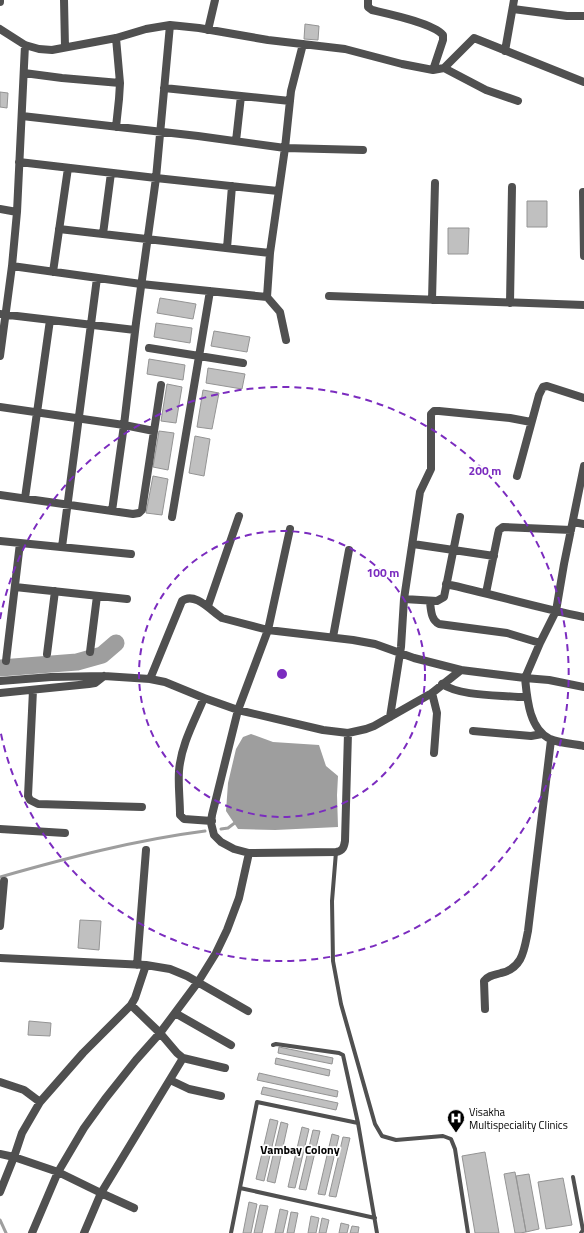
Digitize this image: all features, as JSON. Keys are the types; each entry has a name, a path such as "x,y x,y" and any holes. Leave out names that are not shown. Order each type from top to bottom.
{"street":[{"path":"64,0 66,47"},
{"path":"208,30 215,0"},
{"path":"368,0 368,7 372,10 404,17 441,32 443,35 443,40 433,70"},
{"path":"505,51 514,4 567,16 584,16"},
{"path":"112,511 156,178 170,25"},
{"path":"0,29 25,45 39,49 52,50 116,38 146,28 170,25 268,40 345,49 402,64 433,70 444,68 474,38 584,82"},
{"path":"116,38 120,83 116,127"},
{"path":"267,297 270,253 285,148 291,91 302,44"},
{"path":"0,356 3,314 12,266 17,212 25,45"},
{"path":"444,68 486,90 518,101"},
{"path":"24,73 120,83"},
{"path":"164,88 290,101"},
{"path":"236,142 241,96"},
{"path":"22,116 198,136 285,148 363,150"},
{"path":"19,162 278,191"},
{"path":"53,272 68,168"},
{"path":"103,234 111,173"},
{"path":"432,300 435,183"},
{"path":"227,248 232,186"},
{"path":"510,302 512,188"},
{"path":"583,192 584,256"},
{"path":"0,210 17,212"},
{"path":"59,229 270,253"},
{"path":"12,266 141,284 267,297 280,312 286,340"},
{"path":"62,547 80,418 97,278"},
{"path":"172,517 210,291"},
{"path":"329,296 584,305"},
{"path":"3,314 135,330"},
{"path":"25,498 50,320"},
{"path":"149,348 243,364"},
{"path":"0,495 112,511 136,514 139,513 142,510 161,385"},
{"path":"517,476 539,395 543,387 547,386 584,398"},
{"path":"0,407 80,418 154,431"},
{"path":"390,716 400,653 404,600 420,492 431,469 431,414 434,411 439,411 510,418 532,422"},
{"path":"584,466 556,611 525,678 527,696 533,720 538,730 551,740 584,746"},
{"path":"208,606 238,516"},
{"path":"404,600 430,602 437,601 444,597 460,517"},
{"path":"486,593 499,530 504,527 572,526 584,524"},
{"path":"290,529 268,630 238,710 212,815 214,835 221,842 234,849 249,853 340,852 344,847 348,733"},
{"path":"0,541 131,554"},
{"path":"6,661 20,543"},
{"path":"413,544 494,556"},
{"path":"333,637 348,550"},
{"path":"446,584 584,617"},
{"path":"15,586 127,599"},
{"path":"47,654 55,591"},
{"path":"90,652 97,596"},
{"path":"150,679 182,601 186,598 190,598 208,606 222,618 268,630 333,637 375,644 414,658 461,670 550,680 584,687"},
{"path":"430,602 433,618 435,622 439,624 507,633 540,643"},
{"path":"0,681 51,677 104,676 150,679 165,682 238,710 323,730 348,733 366,729 390,716 432,692 461,670"},
{"path":"0,693 89,684 104,676"},
{"path":"442,684 448,688 461,692 518,697 527,696"},
{"path":"33,690 28,796 30,800 38,804 142,807"},
{"path":"432,692 437,713 434,753"},
{"path":"204,698 186,738 182,754 179,771 180,815 184,819 212,821"},
{"path":"473,731 531,736 542,734"},
{"path":"485,1009 484,981 491,975 512,970 520,960 528,931 551,740"},
{"path":"0,829 65,833"},
{"path":"137,965 146,850"},
{"path":"32,1233 58,1172 84,1128 136,1060 160,1033 198,982 216,953 227,930 239,898 249,853"},
{"path":"0,926 4,881"},
{"path":"0,958 146,965 179,972 248,1011"},
{"path":"0,1192 22,1133 40,1102 83,1053 131,1005 136,998 146,965"},
{"path":"131,1005 183,1058 225,1068"},
{"path":"175,1013 231,1045"},
{"path":"84,1233 101,1192 183,1058"},
{"path":"170,1080 189,1089 221,1096"},
{"path":"0,1082 24,1090 40,1102"},
{"path":"0,1154 14,1157 58,1172 134,1208"}],"lane":[{"path":"336,852 332,901 333,961 341,1004 375,1124 382,1136 396,1140 443,1136 451,1140 455,1149 468,1233"},
{"path":"273,1045 276,1044 344,1055 358,1122 377,1233"},
{"path":"231,1233 257,1102 358,1122"},
{"path":"573,1177 582,1225 582,1233"},
{"path":"240,1188 375,1218"}],"shaded area":[{"path":"251,734 273,742 319,745 326,766 338,776 338,827 275,830 238,829 226,811 228,783 236,749 243,737"}],"building":[{"path":"305,24 319,26 318,40 304,39"},
{"path":"0,92 8,93 7,108 0,107"},
{"path":"527,201 547,201 547,227 527,227"},
{"path":"448,228 469,228 468,254 448,254"},
{"path":"160,298 196,304 193,319 157,313"},
{"path":"156,323 192,328 190,343 154,337"},
{"path":"214,331 250,337 247,352 211,346"},
{"path":"149,359 185,365 183,380 147,374"},
{"path":"208,368 245,374 242,389 206,383"},
{"path":"167,384 182,387 176,423 161,421"},
{"path":"203,390 219,393 212,429 197,427"},
{"path":"159,431 174,433 168,470 153,467"},
{"path":"195,436 210,439 204,476 189,473"},
{"path":"153,476 168,479 162,515 146,513"},
{"path":"80,920 101,921 99,950 78,948"},
{"path":"29,1021 51,1023 50,1036 28,1035"},
{"path":"279,1047 333,1058 332,1064 278,1053"},
{"path":"276,1058 330,1070 329,1076 275,1064"},
{"path":"259,1073 338,1091 337,1097 257,1080"},
{"path":"263,1087 338,1103 336,1110 261,1094"},
{"path":"270,1119 278,1121 264,1181 256,1179"},
{"path":"281,1122 288,1124 275,1183 267,1181"},
{"path":"302,1127 309,1129 295,1188 288,1187"},
{"path":"313,1130 320,1131 306,1190 299,1189"},
{"path":"332,1134 339,1136 325,1195 318,1194"},
{"path":"343,1137 350,1138 336,1197 329,1196"},
{"path":"485,1152 499,1233 475,1233 462,1156"},
{"path":"515,1172 526,1232 520,1233 515,1233 504,1174"},
{"path":"529,1174 539,1229 526,1232 516,1176"},
{"path":"563,1178 572,1225 546,1229 538,1182"},
{"path":"249,1202 257,1204 251,1233 243,1233"},
{"path":"260,1205 268,1206 262,1233 254,1233"},
{"path":"280,1209 288,1211 283,1233 275,1233"},
{"path":"291,1212 298,1213 294,1233 287,1233"},
{"path":"311,1216 319,1218 316,1233 308,1233"},
{"path":"322,1218 329,1220 326,1233 319,1233"},
{"path":"341,1223 349,1225 347,1233 339,1233"},
{"path":"352,1226 359,1227 358,1233 350,1233"}],"waterway":[{"path":"0,668 77,662 102,655 116,643"},
{"path":"221,829 228,828 236,822"},
{"path":"0,877 101,850 153,839 205,831"},
{"path":"0,1220 6,1233"}],"place":[{"name":"Visakha Multispeciality Clinics","path":"456,1133"}],"district":[{"name":"Vambay Colony","path":"300,1150"}]}
